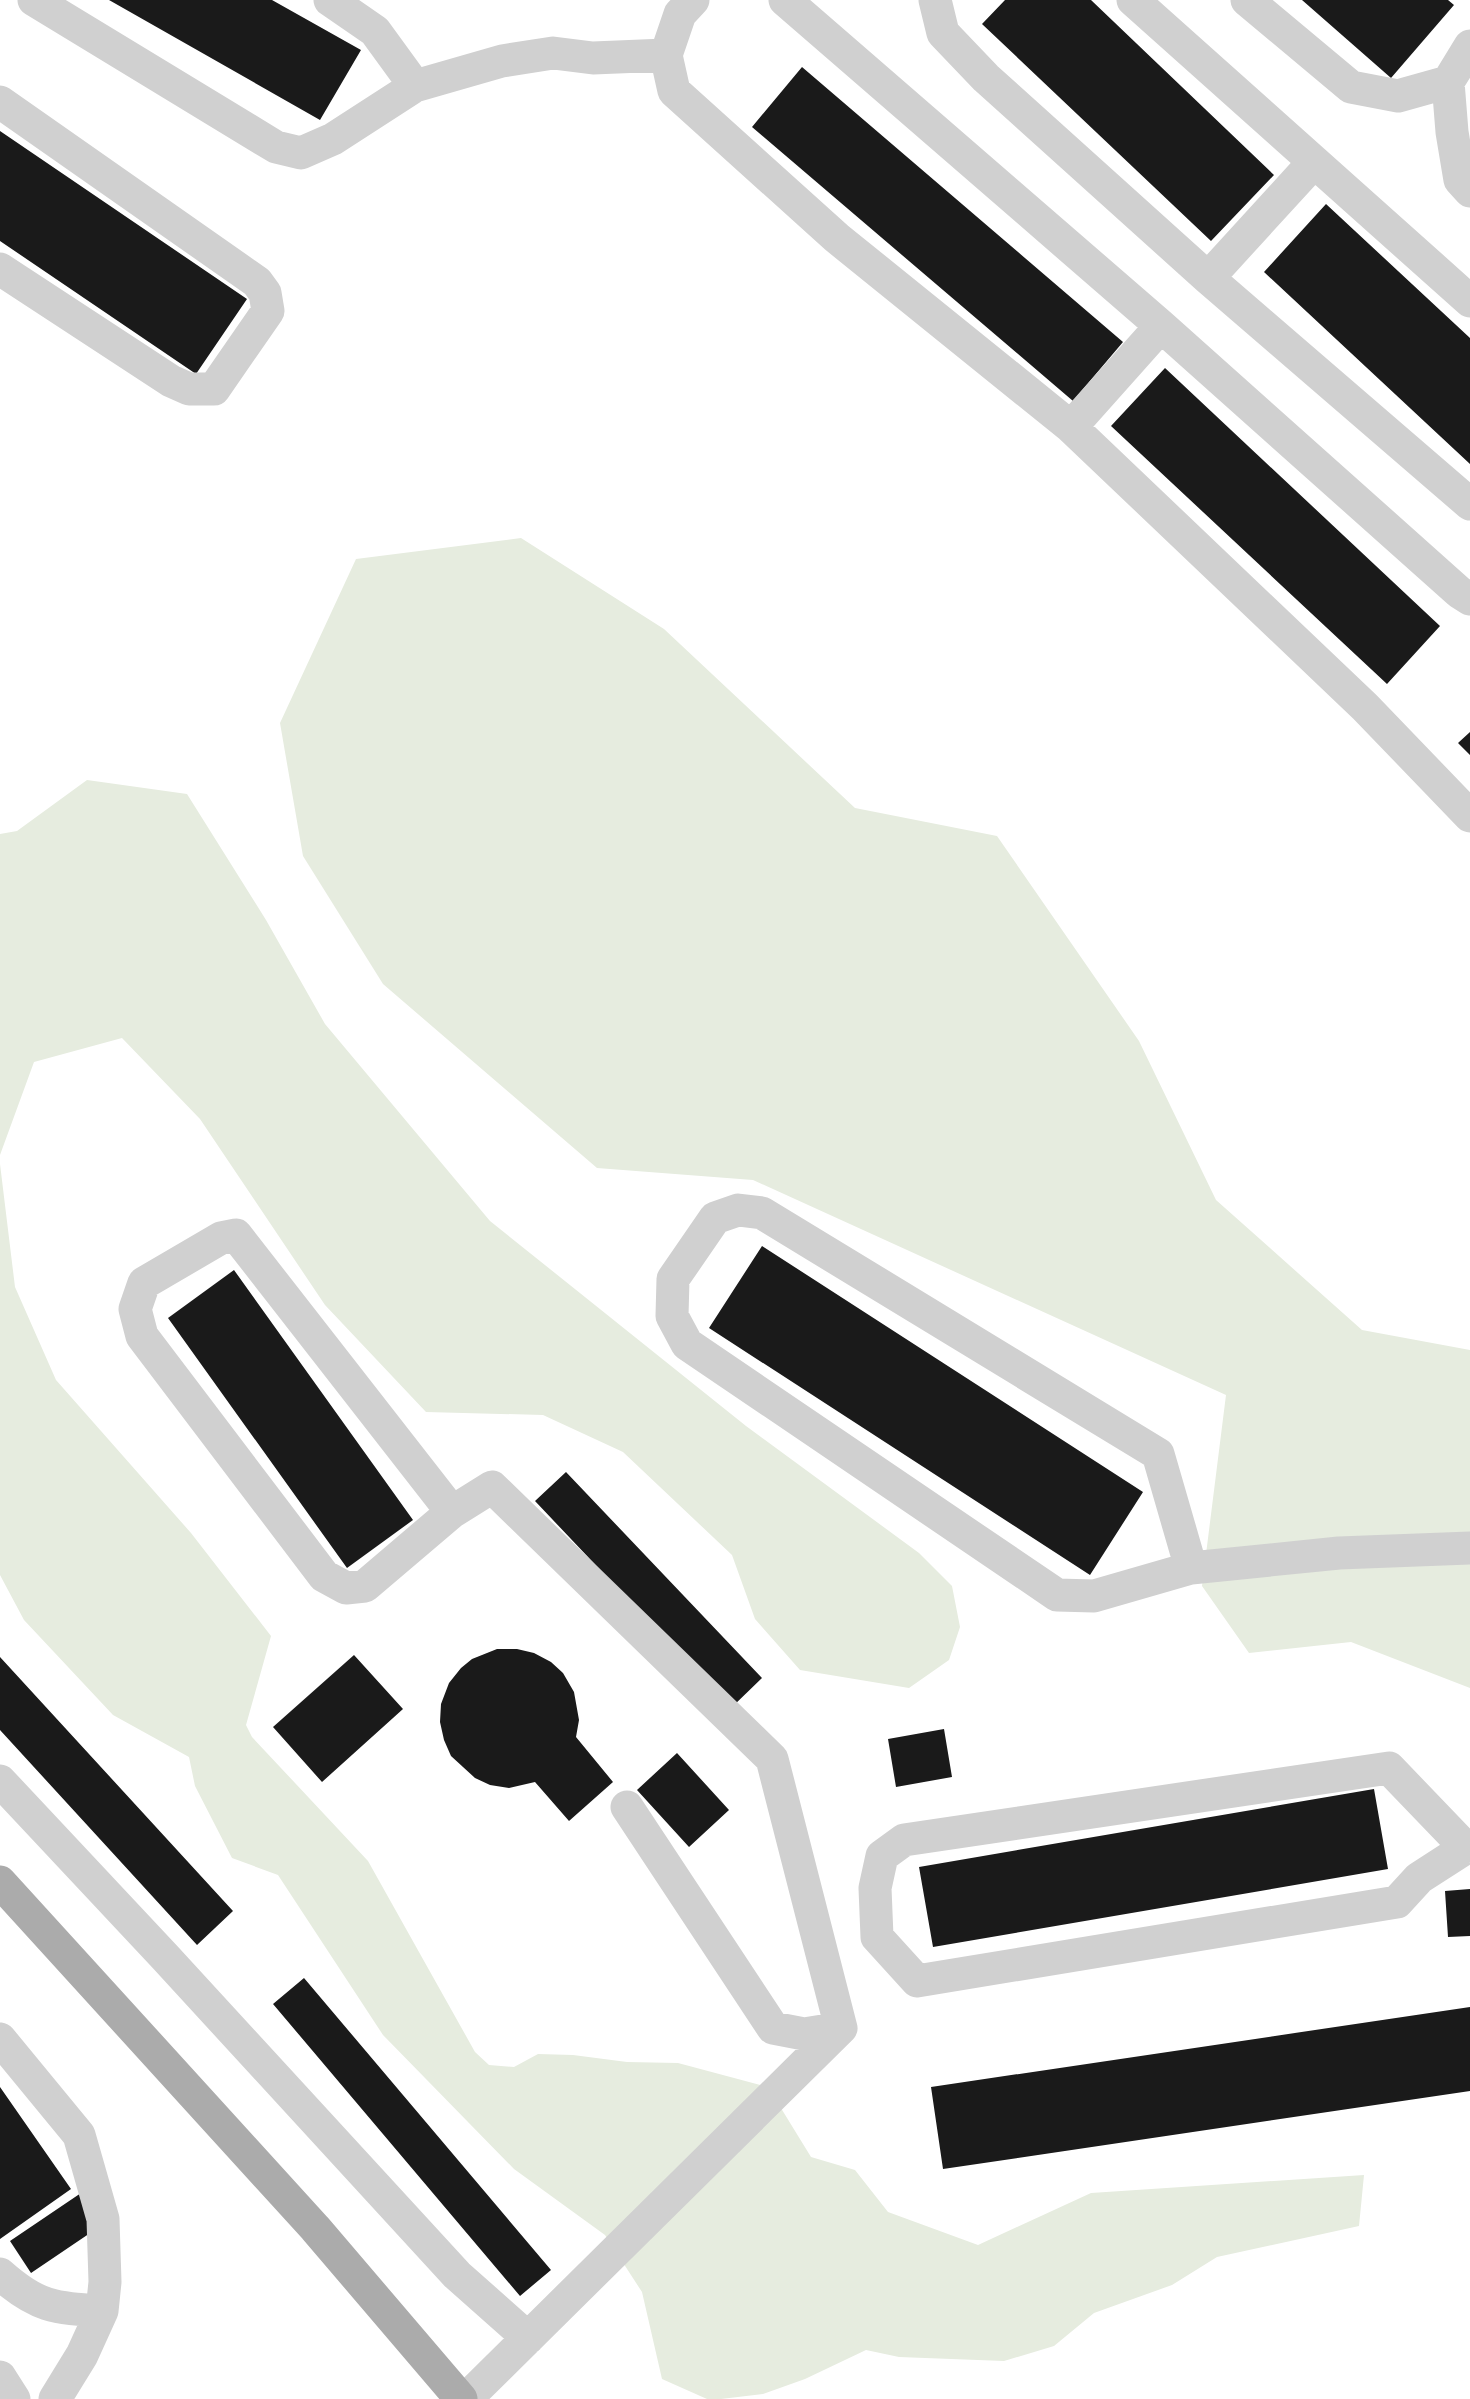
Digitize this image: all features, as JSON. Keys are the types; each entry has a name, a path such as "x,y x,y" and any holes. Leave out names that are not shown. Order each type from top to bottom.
{"main road":[{"path":"1,1885 315,2228 460,2399"}],"lane":[{"path":"34,0 276,147 301,153 333,139 415,86 502,62 553,52 593,58 666,55"},
{"path":"330,0 375,31 415,86"},
{"path":"693,0 680,14 666,55 674,91 837,238 1071,427 1365,707 1470,816"},
{"path":"785,0 1161,326 1459,592 1470,599"},
{"path":"935,0 943,33 986,78 1208,278 1470,504"},
{"path":"1133,0 1470,301"},
{"path":"1246,0 1351,87 1398,96 1448,82"},
{"path":"1470,46 1448,82 1452,132 1460,180 1470,191"},
{"path":"0,102 257,282 265,294 268,311 214,389 189,389 171,381 0,269"},
{"path":"1208,278 1314,162"},
{"path":"1071,427 1161,326"},
{"path":"1191,1568 1158,1454 762,1213 738,1210 715,1218 673,1279 672,1316 687,1344 1057,1594 1094,1596 1191,1568 1339,1552 1470,1548"},
{"path":"452,1512 236,1235 221,1238 144,1283 135,1309 142,1336 324,1576 346,1588 365,1586 452,1512 492,1487 772,1759 841,2028"},
{"path":"1389,1768 1467,1846 1419,1878 1396,1902 917,1981 877,1937 875,1888 882,1856 904,1840 1389,1768"},
{"path":"0,1781 165,1957 456,2275 528,2337"},
{"path":"627,1807 773,2028 804,2034 841,2028"},
{"path":"466,2399 841,2028"},
{"path":"0,2039 79,2135 103,2219 105,2282 102,2311 82,2355 55,2399"},
{"path":"0,2274 22,2293 57,2308 102,2311"},
{"path":"0,2377 14,2399"}],"shaded area":[{"path":"521,538 664,629 855,808 997,836 1139,1041 1216,1200 1362,1330 1470,1350 1470,1688 1351,1642 1249,1653 1202,1586 1226,1395 753,1180 597,1168 383,984 303,856 280,723 356,559"},
{"path":"87,780 187,794 266,920 325,1024 490,1221 746,1426 919,1553 952,1586 960,1627 949,1660 909,1688 800,1670 755,1619 732,1555 623,1452 543,1415 426,1412 325,1305 200,1119 122,1038 34,1062 0,1155 0,834 17,831"},
{"path":"0,1164 15,1287 56,1380 191,1533 271,1636 246,1725 252,1737 368,1861 475,2052 489,2065 514,2067 538,2054 573,2055 627,2062 678,2063 768,2087 811,2157 855,2170 888,2212 978,2245 1091,2193 1364,2175 1359,2226 1217,2257 1172,2285 1094,2313 1054,2346 1004,2361 899,2357 866,2350 805,2379 763,2394 721,2399 707,2399 662,2379 642,2292 605,2235 514,2169 383,2035 278,1875 232,1858 195,1786 189,1757 113,1715 24,1620 0,1575"}],"building":[{"path":"109,0 272,0 361,50 320,120"},
{"path":"1005,0 1091,0 1274,175 1211,241 982,24"},
{"path":"1302,0 1448,0 1454,5 1391,78"},
{"path":"802,67 1123,342 1073,401 752,127"},
{"path":"0,131 247,299 196,374 0,241"},
{"path":"1326,204 1470,338 1470,464 1264,272"},
{"path":"1165,368 1440,626 1387,684 1111,426"},
{"path":"1470,732 1470,755 1458,743"},
{"path":"762,1246 1143,1492 1090,1575 709,1328"},
{"path":"234,1270 413,1520 347,1568 168,1318"},
{"path":"566,1472 762,1678 731,1708 535,1501"},
{"path":"497,1649 517,1649 534,1653 551,1662 563,1673 574,1692 579,1720 576,1737 613,1782 569,1821 535,1782 509,1788 490,1785 475,1778 451,1756 444,1740 440,1722 441,1704 449,1683 472,1659"},
{"path":"354,1655 403,1709 322,1782 273,1727"},
{"path":"0,1657 233,1911 197,1945 0,1730"},
{"path":"944,1729 952,1777 896,1787 888,1739"},
{"path":"677,1753 729,1810 689,1847 637,1790"},
{"path":"1374,1789 1388,1869 933,1947 919,1867"},
{"path":"1470,1889 1470,1936 1448,1937 1445,1891"},
{"path":"304,1978 551,2270 520,2296 273,2004"},
{"path":"1470,2007 1470,2091 943,2169 931,2087"},
{"path":"0,2087 71,2189 0,2239"},
{"path":"81,2193 102,2225 31,2273 10,2241"}]}
